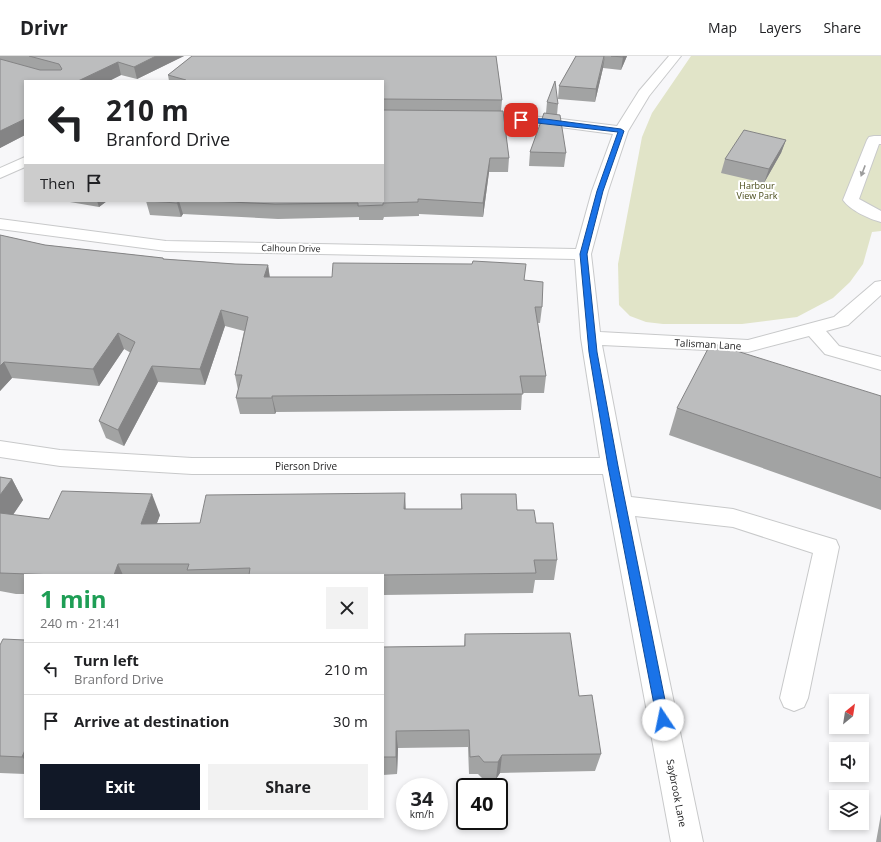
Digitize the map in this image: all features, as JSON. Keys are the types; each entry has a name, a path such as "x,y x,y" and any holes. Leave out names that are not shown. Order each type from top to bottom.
{"street":[{"name":"Saybrook Lane","path":"675,56 644,94 621,131 600,191 583,254 591,338 613,466 687,842"},
{"path":"462,119 545,121 621,131"},
{"path":"881,140 874,140 852,200 881,217"},
{"path":"0,174 24,162"},
{"name":"Calhoun Drive","path":"0,224 166,246 583,254"},
{"name":"Talisman Lane","path":"591,338 748,346 841,321 881,286"},
{"path":"813,328 832,350 881,364"},
{"name":"Pierson Drive","path":"0,448 60,458 192,466 613,466"},
{"path":"621,505 733,518 827,547 794,698"}],"green space":[{"name":"Harbour View Park","path":"691,56 881,56 881,231 872,232 863,264 850,282 833,298 797,317 742,324 663,324 646,322 630,316 619,305 618,264 642,137 652,113"}],"building":[{"path":"29,56 156,56 134,67 118,62 80,80 24,80 24,119 0,131 0,59 40,70 61,70 62,69 59,64"},
{"path":"192,56 496,56 502,100 384,99 384,80 186,80 168,75"},
{"path":"576,56 604,56 596,89 559,86"},
{"path":"555,81 558,104 547,102"},
{"path":"384,110 503,111 509,158 490,158 483,203 418,199 418,202 383,203 383,205 358,206 358,203 275,204 230,202 384,202"},
{"path":"544,113 560,115 566,153 530,152"},
{"path":"744,130 786,140 769,169 725,159"},
{"path":"0,235 45,245 163,259 268,265 264,277 332,277 333,263 472,264 473,261 526,264 524,280 543,282 542,307 535,307 546,376 520,376 523,394 272,396 272,398 236,398 242,375 235,375 248,317 221,310 200,369 152,366 118,430 99,421 135,342 118,333 93,369 4,362 0,366"},
{"path":"711,343 881,396 881,478 677,408"},
{"path":"0,477 12,479 0,495"},
{"path":"62,491 152,494 141,524 200,523 206,495 405,493 404,509 462,509 461,494 516,494 517,510 534,510 536,523 553,523 557,560 534,560 536,573 384,575 249,574 250,568 187,570 189,564 118,564 114,574 0,573 0,513 49,519"},
{"path":"570,633 579,696 592,695 601,754 502,755 498,762 484,762 479,756 470,757 469,730 396,731 396,757 384,757 384,647 465,646 465,634"},
{"path":"3,639 24,640 24,752 22,757 0,756 0,645"}],"route":[{"path":"521,120 545,121 621,131 600,191 583,254 593,352 613,466 663,720"}]}
